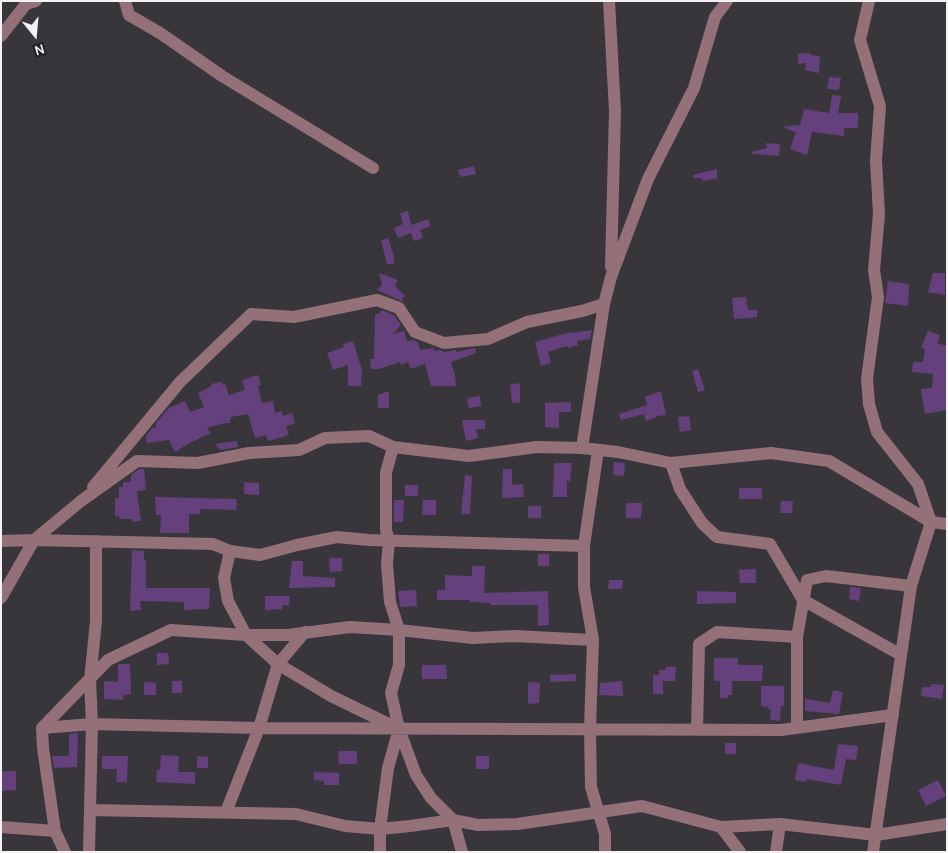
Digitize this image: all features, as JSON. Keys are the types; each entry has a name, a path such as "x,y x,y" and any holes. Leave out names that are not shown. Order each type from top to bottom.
{"street":[{"path":"125,1 128,15 222,76 372,168"},
{"path":"609,1 614,111 610,277"},
{"path":"582,448 604,304 610,277 648,179 694,88 715,17 727,1"},
{"path":"869,1 860,40 880,106 876,160 879,214 874,270 878,296 867,379 869,404 877,432 918,484 931,522 911,586 874,852"},
{"path":"1,36 30,2"},
{"path":"82,501 180,382 251,314 294,317 377,300 399,308 415,332 444,343 488,339 527,322 582,311 604,304"},
{"path":"1,598 34,540 82,501 137,461 198,463 248,454 299,450 325,438 369,436 393,447 469,456 537,446 598,450 671,463 771,453 829,461 931,522 947,524"},
{"path":"393,447 386,473 386,530 389,541 387,564 390,602 398,630 399,665 391,693 399,729 416,775 431,798 453,820 462,852"},
{"path":"598,450 584,546 584,587 592,640 591,787 605,834 605,852"},
{"path":"671,463 680,489 702,523 718,537 770,544 803,600 901,656"},
{"path":"931,522 947,515"},
{"path":"1,541 213,544 230,550 260,555 337,537 389,541 584,546"},
{"path":"89,852 92,724 90,680 96,621 96,541"},
{"path":"230,550 224,578 228,601 246,635 278,664 331,696 399,729"},
{"path":"797,728 797,637 807,580 826,576 911,586"},
{"path":"65,852 55,831 43,748 42,728 108,660 171,630 246,635 288,635 350,627 473,638 514,636 592,640"},
{"path":"226,812 259,728 278,664 305,632"},
{"path":"697,730 699,644 717,632 797,637"},
{"path":"42,728 92,724 259,728 781,730 892,715"},
{"path":"380,852 380,829 388,768 399,729"},
{"path":"90,810 296,814 345,826 380,829 453,820 478,825 498,825 599,814 642,806 721,827 780,824 876,835 947,824"},
{"path":"776,852 780,824"},
{"path":"1,827 55,831"},
{"path":"721,827 740,852"}],"building":[{"path":"810,53 811,55 820,56 819,73 805,70 806,63 798,64 798,54"},
{"path":"829,77 841,78 839,90 827,89"},
{"path":"832,95 841,96 838,113 858,113 858,128 844,128 844,136 812,132 807,155 790,149 796,132 782,127 800,125 804,109 829,113"},
{"path":"766,143 780,144 779,156 752,154 752,152 767,148"},
{"path":"474,166 476,174 460,177 458,170"},
{"path":"717,169 717,178 703,181 702,178 693,178 693,175"},
{"path":"408,211 411,225 428,219 431,226 420,230 423,238 414,241 411,233 398,238 394,228 403,224 400,213"},
{"path":"388,238 394,256 394,264 387,264 381,240"},
{"path":"379,273 398,280 395,286 405,296 402,299 404,302 377,290 382,285"},
{"path":"933,273 945,273 945,295 928,292"},
{"path":"888,281 909,284 908,306 885,303"},
{"path":"746,297 748,310 757,310 757,317 734,319 732,298"},
{"path":"381,310 394,315 401,325 393,334 404,331 407,341 413,340 418,342 420,350 434,348 434,351 456,350 457,352 475,348 476,353 451,362 456,386 431,386 425,364 410,369 408,362 401,365 400,362 379,369 371,369 370,359 374,359 375,314 379,314"},
{"path":"592,330 590,339 577,341 578,345 568,348 567,346 548,352 551,363 541,366 535,342 570,332"},
{"path":"928,331 940,335 937,343 947,346 947,410 925,414 921,389 932,388 933,374 912,372 913,362 923,362 925,349 921,348"},
{"path":"353,341 362,370 361,386 348,386 348,365 333,370 327,353 344,347 343,344"},
{"path":"698,369 705,390 698,392 692,371"},
{"path":"258,375 261,385 258,386 262,403 273,401 275,413 281,411 283,416 292,413 295,423 286,426 289,435 268,441 266,435 255,438 248,414 231,417 230,423 207,428 211,433 175,452 169,440 146,443 146,436 152,428 156,428 156,423 169,408 185,401 190,412 204,407 198,393 212,386 211,384 222,382 222,385 225,384 229,395 245,390 242,380"},
{"path":"520,384 520,402 512,403 510,385"},
{"path":"389,391 389,408 378,408 378,395"},
{"path":"661,391 666,415 656,416 646,421 644,414 621,420 619,414 647,405 645,397"},
{"path":"480,396 481,406 469,408 467,398"},
{"path":"571,402 571,412 559,412 559,428 545,427 545,403"},
{"path":"689,416 691,430 680,432 678,417"},
{"path":"462,420 485,420 485,429 476,429 478,438 466,441"},
{"path":"237,441 238,447 220,450 215,444"},
{"path":"614,462 625,463 624,476 613,475"},
{"path":"554,463 572,463 570,481 567,481 567,497 553,497"},
{"path":"139,469 144,469 146,490 137,491 141,521 132,522 132,519 121,519 115,516 115,498 119,498 119,487 123,487 123,482 131,482 131,475"},
{"path":"503,469 512,469 512,485 523,484 524,497 502,498"},
{"path":"465,475 472,476 470,514 461,514"},
{"path":"244,482 259,483 259,495 244,494"},
{"path":"405,485 418,485 418,496 405,496"},
{"path":"739,488 762,488 762,499 739,499"},
{"path":"155,497 237,499 236,510 200,509 200,514 189,514 189,533 160,533 161,515 156,515"},
{"path":"394,500 404,500 403,522 394,522"},
{"path":"423,500 436,500 436,515 422,515"},
{"path":"781,501 793,501 792,513 780,513"},
{"path":"626,503 642,503 641,518 626,518"},
{"path":"528,506 541,506 541,518 528,518"},
{"path":"132,550 144,551 144,560 146,560 146,588 210,588 209,609 184,610 184,602 140,601 141,610 130,611"},
{"path":"538,554 549,554 549,566 538,566"},
{"path":"329,558 342,558 342,571 330,572"},
{"path":"292,561 303,561 303,576 335,578 335,587 289,588"},
{"path":"472,566 485,566 484,593 548,591 549,625 538,626 538,605 490,605 490,603 470,602 470,600 437,600 437,590 445,590 445,575 472,576"},
{"path":"756,569 756,583 740,583 739,570"},
{"path":"609,580 623,580 622,589 608,589"},
{"path":"850,587 861,588 859,601 849,599"},
{"path":"416,590 417,606 400,607 398,591"},
{"path":"697,591 736,592 736,603 697,604"},
{"path":"265,596 290,596 289,606 282,605 282,609 265,610"},
{"path":"157,653 168,653 169,664 157,665"},
{"path":"714,658 738,658 738,665 763,665 762,681 732,681 732,695 728,695 728,698 720,698 720,681 714,681"},
{"path":"118,664 130,664 131,694 123,695 123,700 104,699 104,681 118,682"},
{"path":"422,665 446,665 447,679 422,679"},
{"path":"666,667 676,667 675,681 663,681 663,694 653,694 653,675 659,675 659,670 665,670"},
{"path":"576,674 576,681 550,682 550,675"},
{"path":"172,681 182,681 182,693 172,693"},
{"path":"622,681 623,696 599,695 600,683"},
{"path":"144,682 156,683 156,695 144,695"},
{"path":"528,682 540,683 539,703 528,704"},
{"path":"931,684 944,685 942,699 921,696 922,687 931,687"},
{"path":"761,686 784,686 784,706 781,706 780,721 770,720 771,709 761,706"},
{"path":"833,690 843,692 839,714 805,711 805,699 830,703"},
{"path":"78,733 77,767 54,768 52,756 69,756 69,734"},
{"path":"725,743 736,743 736,754 725,754"},
{"path":"838,744 858,746 856,760 846,759 841,785 807,779 806,782 795,780 798,763 834,770"},
{"path":"338,751 357,751 357,764 339,764"},
{"path":"161,755 179,756 178,772 195,772 195,784 156,782 157,770 160,770"},
{"path":"102,756 128,756 127,782 116,782 117,769 102,769"},
{"path":"197,756 208,757 208,768 197,768"},
{"path":"476,756 489,756 489,769 476,769"},
{"path":"1,771 16,771 16,790 1,791"},
{"path":"314,772 339,773 339,785 324,785 324,781 314,780"},
{"path":"938,780 946,796 926,806 918,790"}]}
